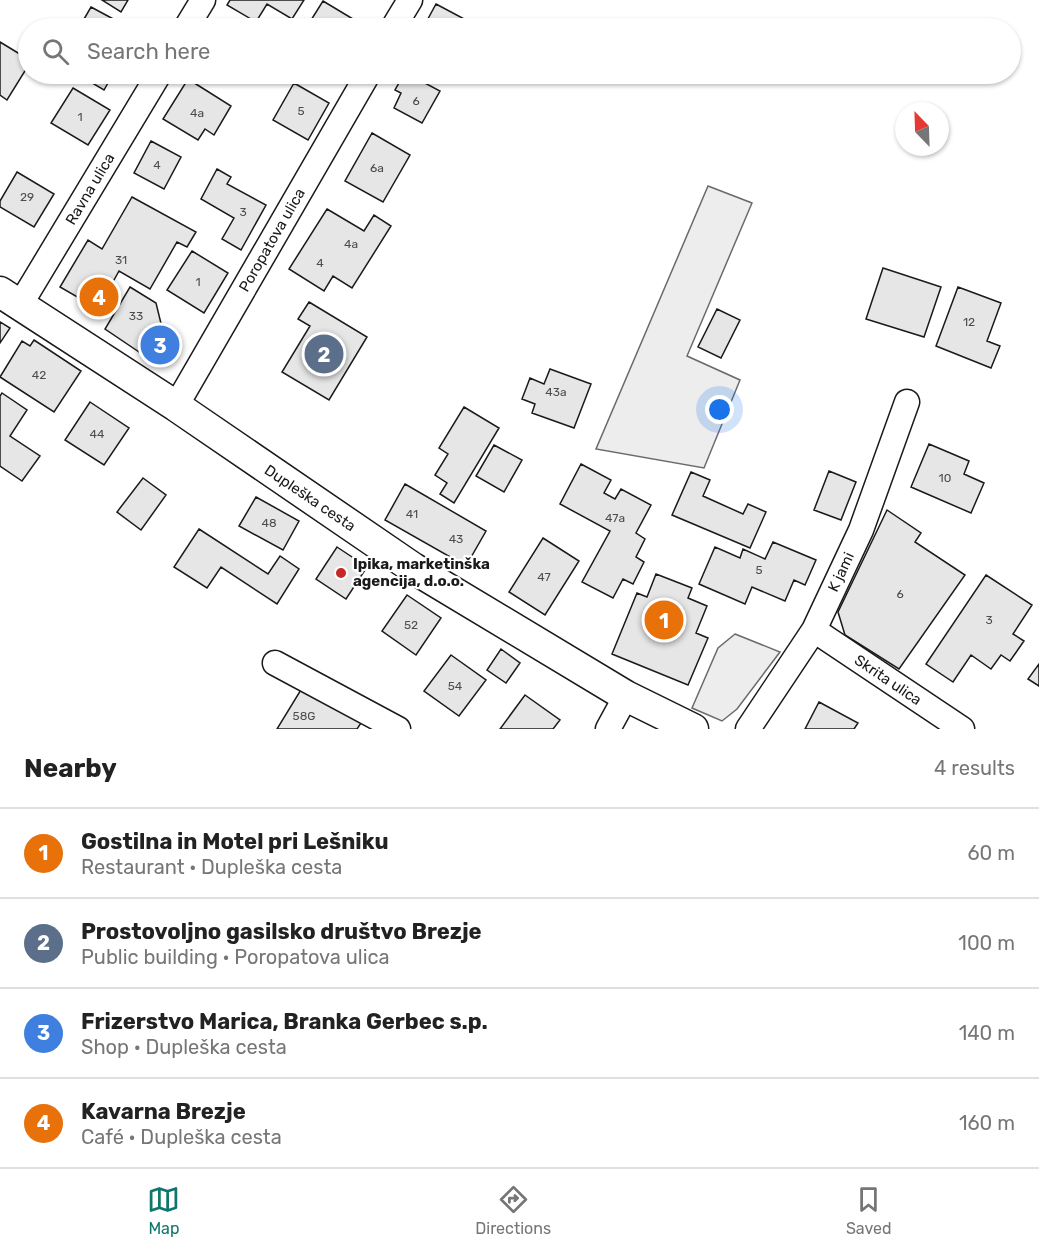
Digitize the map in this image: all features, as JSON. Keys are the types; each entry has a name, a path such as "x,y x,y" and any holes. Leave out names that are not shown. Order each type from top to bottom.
{"street":[{"path":"192,18 203,0"},
{"path":"399,18 410,0"},
{"name":"Ravna ulica","path":"10,298 152,84"},
{"name":"Poropatova ulica","path":"176,406 362,84"},
{"name":"Dupleška cesta","path":"10,298 176,406 413,568 626,696 693,729"},
{"name":"K jami","path":"748,729 814,630 861,530 907,402"},
{"name":"Skrita ulica","path":"814,630 962,729"},
{"path":"275,663 398,729"},
{"path":"608,729 626,696"}],"shaded area":[{"path":"708,186 752,203 687,356 740,380 704,468 596,449"},
{"path":"735,634 780,652 737,709 722,721 692,708 718,648"}],"building":[{"path":"102,0 128,0 121,12"},
{"path":"230,0 304,0 293,18 267,4 258,18 249,18 227,5"},
{"path":"323,1 351,18 312,18"},
{"path":"436,4 462,18 428,18"},
{"path":"91,7 111,18 85,18"},
{"path":"0,42 18,53 18,82 7,100 0,95"},
{"path":"94,84 107,84 104,90"},
{"path":"185,84 196,84 231,106 214,135 205,129 198,140 163,119"},
{"path":"293,84 329,103 308,140 273,120"},
{"path":"398,84 427,84 440,91 422,123 394,108 401,93 395,90"},
{"path":"73,88 110,110 88,145 51,123"},
{"path":"372,133 410,155 383,202 345,181"},
{"path":"151,141 181,157 164,189 134,173"},
{"path":"217,169 231,177 227,184 266,205 241,250 222,239 234,218 201,199"},
{"path":"17,172 54,194 34,227 0,207 0,201"},
{"path":"132,197 196,232 187,247 177,242 150,289 119,271 98,309 60,287 88,240 102,249"},
{"path":"327,209 364,231 374,215 391,226 352,288 333,276 324,291 289,269"},
{"path":"192,251 228,273 204,313 167,290"},
{"path":"883,268 941,287 924,337 866,319"},
{"path":"130,287 156,303 167,348 145,356 105,329"},
{"path":"958,287 1001,303 987,341 1000,346 991,368 936,346"},
{"path":"309,302 367,337 329,400 282,372 310,326 298,319"},
{"path":"717,309 740,320 721,358 698,347"},
{"path":"0,322 10,328 0,343"},
{"path":"34,340 81,371 54,412 0,377 22,341 30,346"},
{"path":"550,369 591,384 574,428 532,413 535,404 522,399 530,378 544,384"},
{"path":"2,393 27,410 10,436 40,456 22,481 0,466 0,396"},
{"path":"90,402 129,428 104,465 65,440"},
{"path":"464,407 499,428 454,503 440,494 447,483 435,475 448,454 439,448"},
{"path":"929,444 969,461 964,474 984,483 971,513 911,487"},
{"path":"494,445 522,460 504,492 476,476"},
{"path":"581,464 611,480 604,493 615,499 621,489 651,505 636,533 645,539 636,557 644,562 633,584 623,579 613,598 582,582 610,531 560,504"},
{"path":"829,471 856,482 841,520 814,510"},
{"path":"691,472 710,480 703,496 743,514 748,504 766,512 750,548 672,515"},
{"path":"143,478 166,495 141,530 117,512"},
{"path":"405,484 486,531 466,566 385,520"},
{"path":"256,497 299,521 283,550 239,526"},
{"path":"887,510 921,533 915,542 965,575 899,669 845,635 838,612"},
{"path":"199,529 268,574 280,556 299,569 277,604 221,567 207,588 174,567"},
{"path":"543,538 579,561 545,615 509,592"},
{"path":"773,542 816,560 805,585 794,580 785,601 752,587 745,604 699,584 715,547 740,558 743,549 765,559"},
{"name":"Ipika, marketinška agencija, d.o.o.","path":"337,547 367,567 346,599 316,579"},
{"path":"656,574 692,588 688,598 707,606 696,633 708,638 688,685 612,654 637,593 647,597"},
{"path":"986,575 1032,605 1013,634 1024,641 1010,661 1001,655 991,669 971,655 953,682 926,664"},
{"path":"407,595 441,618 416,655 382,631"},
{"path":"501,649 520,663 506,683 487,670"},
{"path":"451,655 486,680 459,716 424,691"},
{"path":"1039,664 1039,686 1028,679"},
{"path":"302,688 361,723 357,729 277,729"},
{"path":"525,695 560,720 553,729 500,729"},
{"path":"819,702 858,723 854,729 805,729"}],"place":[{"name":"Kavarna Brezje","path":"99,297"},
{"name":"Frizerstvo Marica, Branka Gerbec s.p.","path":"160,345"},
{"name":"Prostovoljno gasilsko društvo Brezje","path":"324,354"},
{"name":"Ipika, marketinška agencija, d.o.o.","path":"341,573"},
{"name":"Gostilna in Motel pri Lešniku","path":"664,620"}]}
